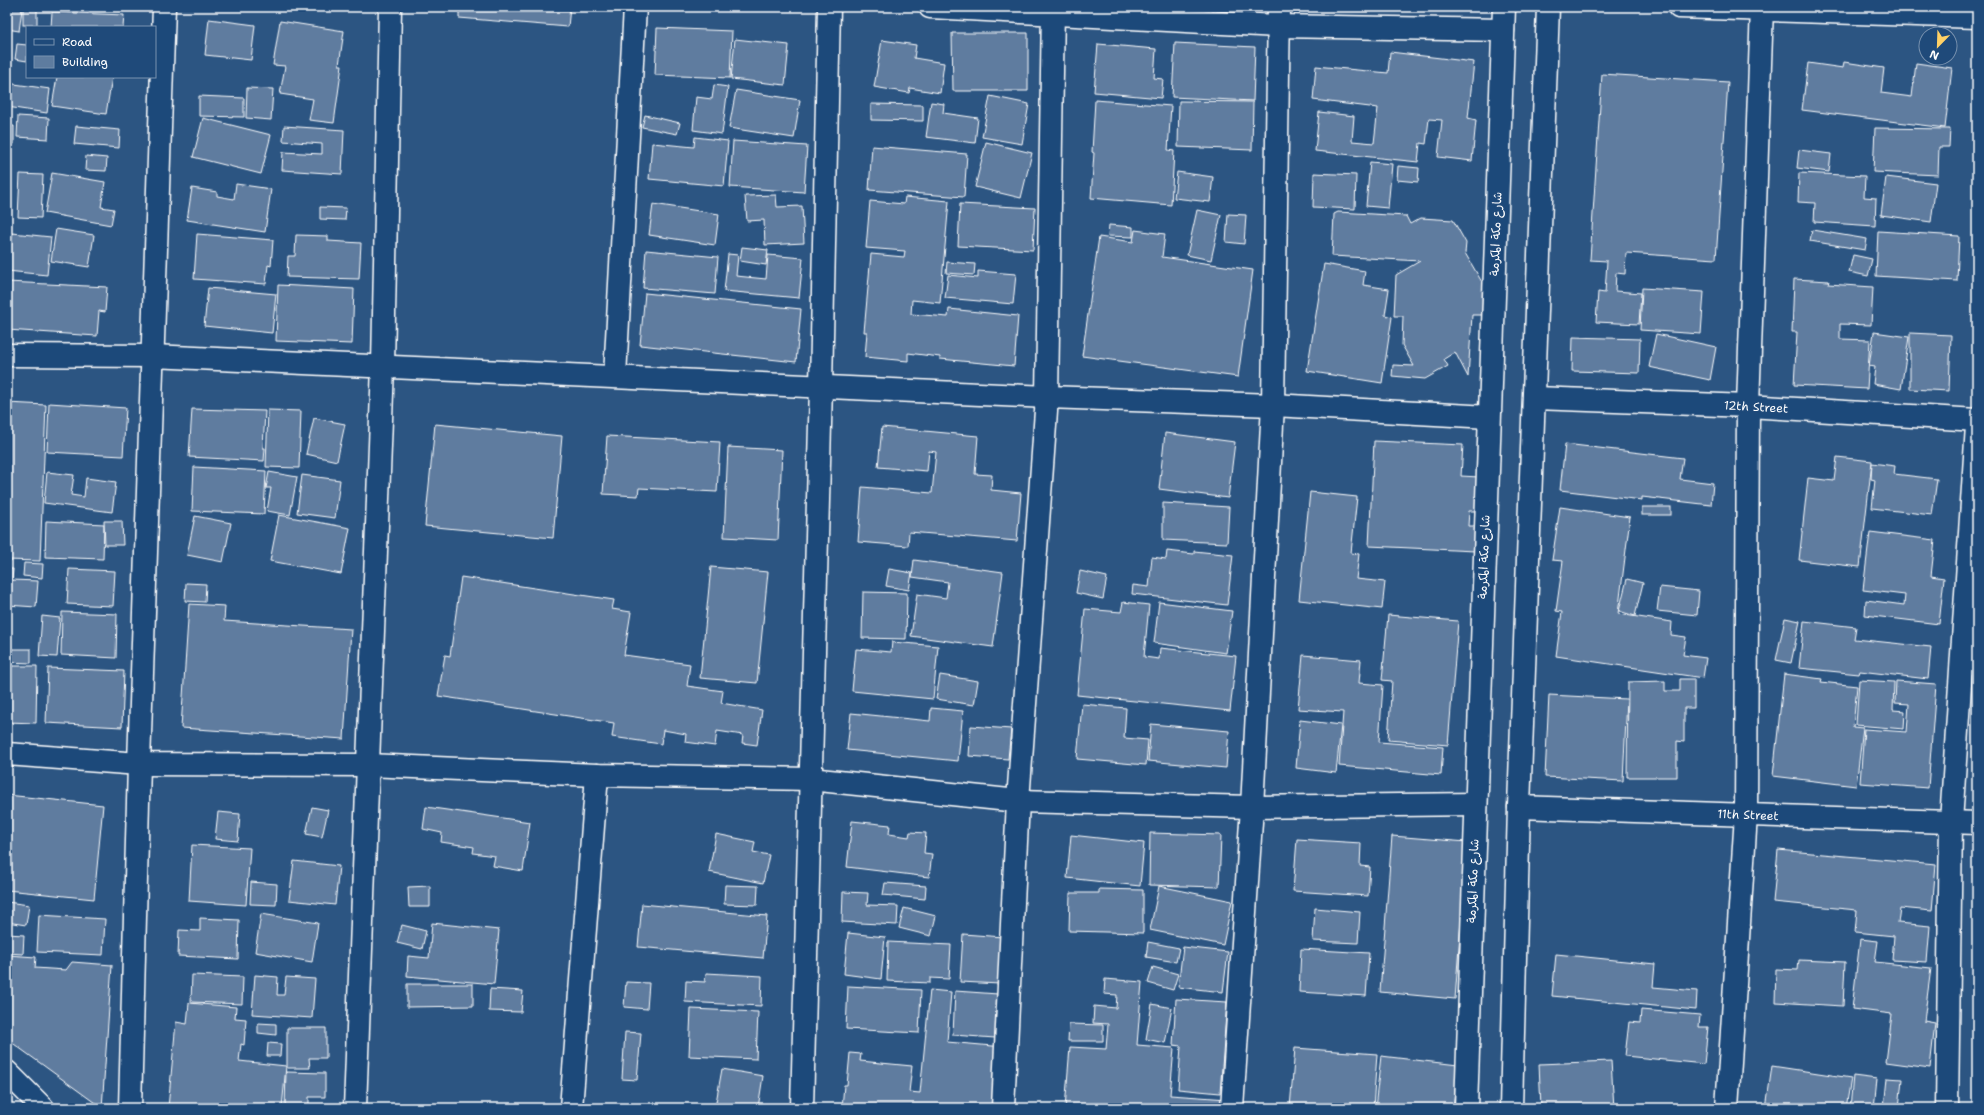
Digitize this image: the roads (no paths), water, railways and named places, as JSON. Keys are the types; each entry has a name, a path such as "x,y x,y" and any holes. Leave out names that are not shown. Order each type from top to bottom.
{"street":[{"path":"130,1108 139,764 164,7"},
{"path":"355,1108 383,366 390,7"},
{"path":"615,376 635,7"},
{"path":"802,1108 821,386 829,7"},
{"path":"930,7 1279,17 1503,30"},
{"name":"شارع مكة المكرمة","path":"1466,1108 1475,804 1504,7"},
{"path":"1511,1108 1519,807 1548,7"},
{"path":"1679,7 1762,8 1977,17"},
{"path":"1727,1108 1746,815 1748,406 1762,8"},
{"path":"1003,1108 1018,801 1047,397 1053,10"},
{"path":"1232,1108 1252,807 1273,405 1279,17"},
{"path":"7,355 152,356 615,376 1047,397 1273,405 1489,417"},
{"name":"12th Street","path":"1535,398 1748,406 1977,420"},
{"path":"1947,1108 1951,822 1977,426"},
{"path":"7,754 139,764 368,765 597,775 810,779 1018,801 1252,807 1475,804"},
{"path":"571,1108 597,775"},
{"name":"11th Street","path":"1519,807 1977,823"},
{"path":"7,1072 43,1108"}]}
